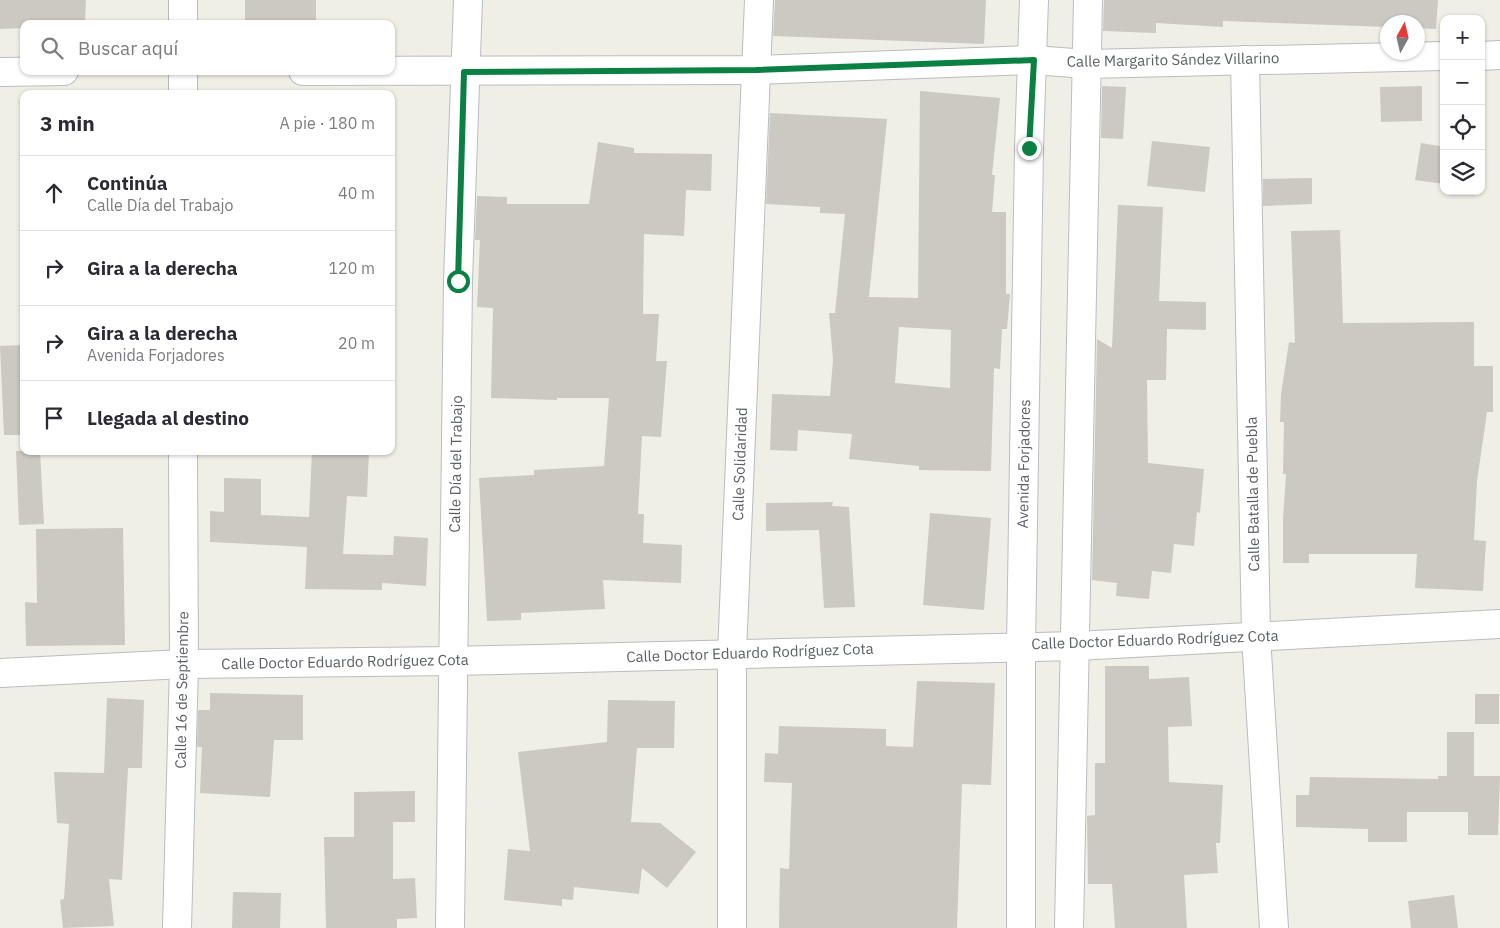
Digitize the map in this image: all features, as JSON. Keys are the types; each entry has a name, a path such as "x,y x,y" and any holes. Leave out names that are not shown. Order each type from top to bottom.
{"street":[{"path":"183,0 183,20"},
{"name":"Calle Día del Trabajo","path":"450,928 458,281 468,0"},
{"name":"Calle Solidaridad","path":"732,928 732,654 759,0"},
{"name":"Avenida Forjadores","path":"1021,928 1021,646 1029,148 1034,60 1034,0"},
{"path":"1070,928 1088,0"},
{"path":"1485,56 1500,55"},
{"name":"Calle Margarito Sández Villarino","path":"395,72 756,70 1034,60 1087,64 1440,56"},
{"name":"Calle Batalla de Puebla","path":"1245,60 1256,636 1274,928"},
{"path":"0,72 20,72"},
{"path":"183,75 183,90"},
{"name":"Calle 16 de Septiembre","path":"176,928 184,664 183,455"},
{"name":"Calle Doctor Eduardo Rodríguez Cota","path":"0,673 184,664 453,661 1076,646 1500,624"}],"building":[{"path":"0,0 86,0 85,20 20,20 20,28 0,29"},
{"path":"245,0 316,0 316,20 245,20"},
{"path":"775,0 986,0 984,44 773,36"},
{"path":"1104,0 1438,0 1436,29 1425,28 1425,15 1380,15 1380,27 1223,21 1223,27 1156,23 1156,33 1103,31"},
{"path":"1102,86 1126,87 1123,139 1101,138"},
{"path":"1422,86 1422,121 1381,122 1380,87"},
{"path":"920,91 1000,98 992,175 995,175 992,212 1006,212 1006,294 1010,294 1007,329 1002,329 1000,369 994,368 991,471 919,470 919,466 849,459 852,434 798,430 797,451 770,450 772,394 830,396 833,360 829,313 835,313 845,214 820,213 820,207 766,204 770,113 887,119 869,297 918,298","holes":["899,327 951,330 950,388 895,383"]},
{"path":"1152,141 1210,147 1205,192 1147,186"},
{"path":"598,142 634,148 634,153 712,154 711,191 686,190 684,236 644,234 643,314 659,314 656,361 667,361 661,437 642,436 638,514 644,514 643,543 682,545 681,583 603,580 605,609 521,613 521,620 487,621 479,478 534,475 534,470 604,466 609,398 557,398 557,400 491,398 493,308 477,307 480,240 475,240 477,196 507,197 507,204 589,204"},
{"path":"1421,143 1440,146 1440,183 1415,180"},
{"path":"1312,178 1312,204 1263,206 1263,179"},
{"path":"1118,205 1163,207 1159,301 1206,302 1206,330 1167,329 1166,380 1147,380 1148,463 1204,469 1200,513 1197,512 1194,546 1174,544 1171,573 1152,571 1149,599 1116,596 1117,583 1092,580 1097,339 1112,348"},
{"path":"1340,230 1343,323 1474,322 1474,366 1493,366 1493,412 1487,412 1477,481 1474,540 1486,541 1483,591 1415,588 1417,554 1309,554 1309,563 1283,563 1286,474 1283,474 1284,422 1280,422 1281,394 1289,342 1295,343 1291,231"},
{"path":"20,345 20,435 4,435 0,346"},
{"path":"16,451 20,451 20,455 40,455 44,524 19,525"},
{"path":"312,455 369,455 367,497 347,496 343,554 393,555 394,536 428,538 426,586 382,583 382,590 305,589 307,547 210,542 210,511 224,512 224,478 261,479 261,515 309,517"},
{"path":"833,502 832,506 849,507 855,607 824,608 819,530 766,531 766,503"},
{"path":"930,513 991,518 984,610 923,605"},
{"path":"123,528 125,645 26,646 25,602 37,603 36,529"},
{"path":"1105,666 1149,666 1149,679 1189,677 1192,726 1168,727 1169,782 1223,785 1220,843 1216,843 1218,873 1184,875 1187,928 1115,928 1112,884 1088,884 1087,816 1095,815 1095,763 1105,763"},
{"path":"917,681 995,683 991,785 962,784 957,928 779,928 780,868 789,869 792,783 764,782 765,753 778,754 779,726 886,729 886,746 913,747"},
{"path":"210,693 303,695 303,740 274,740 270,797 200,793 202,747 197,747 198,710 210,710"},
{"path":"1475,694 1499,694 1499,724 1475,724"},
{"path":"107,698 144,700 142,768 128,768 122,880 109,879 114,926 63,928 60,900 64,899 69,824 57,823 54,772 104,773"},
{"path":"608,700 675,701 674,748 637,748 631,822 660,823 696,852 667,888 642,868 639,894 574,887 573,900 562,899 562,906 504,900 508,849 530,851 518,752 607,742"},
{"path":"1447,732 1474,732 1474,776 1500,776 1498,835 1468,835 1468,812 1407,812 1407,842 1368,842 1368,829 1296,827 1296,795 1309,795 1310,777 1438,779 1438,776 1447,776"},
{"path":"415,791 415,822 393,822 393,879 415,878 417,918 397,919 397,928 326,928 324,837 354,837 354,792"},
{"path":"233,892 281,893 280,928 232,928"},
{"path":"1454,895 1458,928 1411,928 1408,901"}],"route":[{"path":"458,281 464,72 756,70 1034,60 1029,148"}]}
